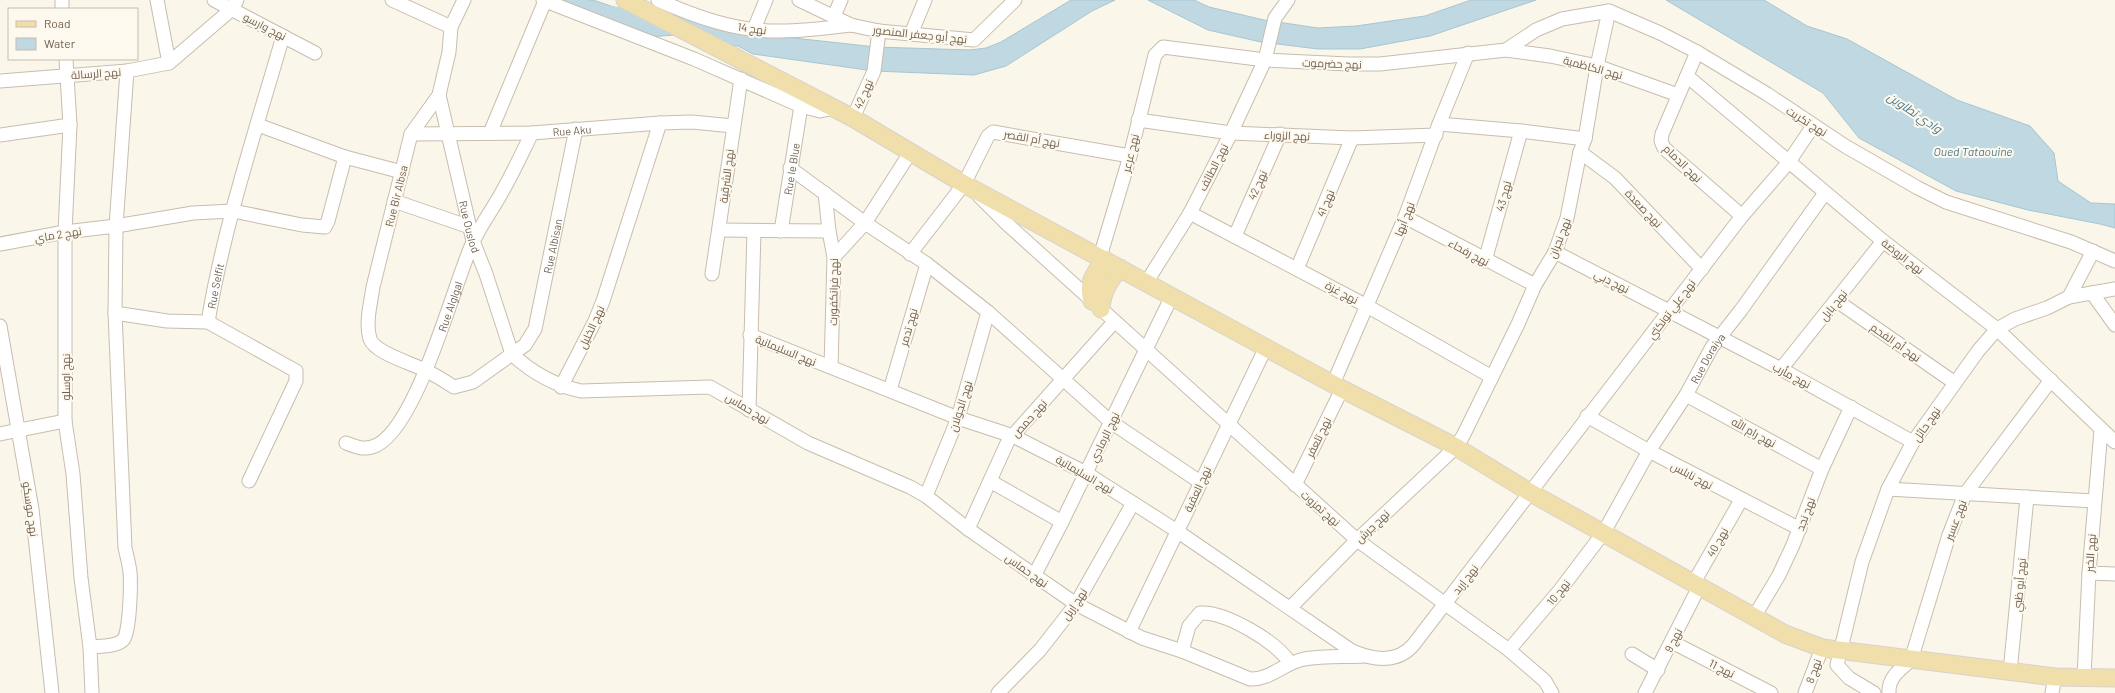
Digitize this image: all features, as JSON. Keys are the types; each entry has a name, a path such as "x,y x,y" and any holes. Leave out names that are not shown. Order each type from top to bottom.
{"main road":[{"path":"625,0 676,25 853,118 967,186 1338,386 1456,446 1531,493 1604,532 1785,634 1822,648 2010,672 2054,685 2084,677 2115,678"},
{"path":"1096,305 1089,290 1090,283 1102,258"},
{"path":"1096,305 1106,287 1120,268"}],"street":[{"path":"157,0 170,63"},
{"name":"نهج وارسو","path":"214,0 234,5 283,36 315,53"},
{"path":"392,0 451,27"},
{"name":"Rue Bir Albsa","path":"426,370 382,351 374,345 370,338 370,307 373,287 411,134 439,95 449,52 451,27 464,0"},
{"name":"نهج 14","path":"658,0 711,21 754,29 779,31 851,25"},
{"path":"754,29 766,0"},
{"name":"نهج أبو جعفر المنصور","path":"799,0 851,25 879,31 974,40 1015,0"},
{"path":"834,16 841,0"},
{"path":"912,34 925,0"},
{"name":"نهج الطائف","path":"1146,283 1190,213 1231,133 1270,45 1275,18 1288,0"},
{"path":"490,133 544,1 651,41 801,106 820,111 832,107"},
{"path":"170,63 234,5"},
{"path":"1506,50 1536,30 1562,18 1609,11"},
{"name":"نهج تكريت","path":"1609,11 1660,33 1697,52 1767,94 1813,126 1918,188 1946,202 2093,251 2115,261"},
{"name":"نهج نجران","path":"1456,446 1492,377 1535,285 1555,252 1567,218 1580,152 1585,139 1597,66 1609,11"},
{"name":"نهج 42","path":"853,118 874,71 879,31"},
{"name":"Rue Selfit","path":"248,481 296,381 296,371 208,322 217,275 283,36"},
{"name":"نهج حضرموت","path":"1159,49 1168,46 1264,60 1380,64 1431,59 1468,53 1506,50"},
{"name":"نهج عرعر","path":"1102,258 1130,156 1153,63 1159,49"},
{"name":"نهج الكاظمية","path":"1506,50 1550,56 1597,66 1678,95"},
{"name":"نهج الدمام","path":"1697,52 1662,134 1661,141 1664,148 1742,216"},
{"name":"نهج أبها","path":"1338,386 1367,306 1405,217 1437,130 1468,53"},
{"name":"نهج اوسلو","path":"66,60 70,124 65,232 65,421 73,474 81,578 90,647 92,693"},
{"name":"نهج الرسالة","path":"0,81 127,71 170,63"},
{"path":"90,647 117,643 127,636 130,573 125,548 115,313 116,226 127,71"},
{"name":"نهج الروضة","path":"1687,76 1788,163 1883,241 1997,329 2115,442"},
{"name":"نهج الشرقية","path":"712,274 741,79"},
{"name":"Rue Ouslod","path":"439,95 473,242 486,274 512,354"},
{"name":"Rue le Blue","path":"781,231 801,106"},
{"name":"نهج الزوراء","path":"1138,120 1231,133 1352,138 1437,130 1521,131 1585,139"},
{"name":"Rue Aku","path":"411,134 532,133 692,122 733,126"},
{"name":"نهج الخليل","path":"561,387 603,301 660,123"},
{"path":"0,134 70,124"},
{"path":"258,125 345,157 402,172"},
{"name":"نهج علي تونكتي","path":"1531,493 1588,416 1742,216 1788,163 1813,126"},
{"name":"Rue Albisan","path":"426,370 454,386 465,385 473,382 525,344 535,329 576,129"},
{"name":"نهج 43","path":"1485,261 1521,131"},
{"name":"نهج أم القصر","path":"967,186 988,136 993,132 1130,156"},
{"name":"Rue Alglgal","path":"346,443 361,448 373,447 386,438 409,407 426,370 473,242 502,193 532,133"},
{"name":"نهج 42","path":"1235,236 1280,134"},
{"name":"نهج 41","path":"1297,269 1352,138"},
{"name":"نهج صعدة","path":"1580,152 1615,178 1702,269"},
{"path":"834,257 865,223 910,153"},
{"name":"نهج 2 ماي","path":"0,244 65,232 116,226 186,214 234,211 302,225 325,227 328,221 345,157"},
{"path":"790,168 865,223 927,264 988,312 1111,422 1200,482"},
{"path":"910,254 967,186"},
{"name":"نهج تمزوت","path":"967,186 1227,425 1357,540 1444,605 1509,650 1545,681 1552,693"},
{"name":"نهج فرانكفورت","path":"825,193 829,231 834,257 831,367"},
{"name":"Rue Doraiya","path":"1604,532 1649,452 1686,395 1719,336 1741,310 1825,193"},
{"path":"394,201 470,227"},
{"name":"نهج غزة","path":"1190,213 1367,306 1492,377"},
{"name":"نهج رفحاء","path":"1405,217 1485,261 1535,285"},
{"path":"719,230 829,231"},
{"path":"749,410 754,231"},
{"name":"نهج بابل","path":"1781,368 1837,301 1883,241"},
{"path":"2069,297 2093,251"},
{"name":"نهج دبي","path":"1555,252 1670,310"},
{"name":"نهج تدمر","path":"890,390 927,264"},
{"name":"نهج حائل","path":"1874,693 1842,673 1837,666 1839,650 1862,562 1888,489 1913,442 1978,351 1997,329 2015,319 2047,308 2069,297 2115,289"},
{"path":"2092,293 2115,325"},
{"name":"نهج الرمادي","path":"1034,576 1147,350 1172,296"},
{"name":"نهج أم الفحم","path":"1837,301 1955,383"},
{"name":"نهج مأرب","path":"1670,310 1781,368 1913,442"},
{"name":"نهج الجولان","path":"926,496 958,418 988,312"},
{"path":"115,313 167,320 208,322"},
{"name":"نهج حمص","path":"968,529 990,481 1002,449 1114,322"},
{"name":"نهج موسكو","path":"0,326 32,509 52,693"},
{"name":"نهج السليمانية","path":"750,335 958,418 1013,436 1086,473 1177,531 1352,651 1364,656 1393,658"},
{"name":"نهج العقبة","path":"1129,632 1227,425 1266,347"},
{"path":"512,354 535,373 561,387"},
{"name":"نهج عسير","path":"1911,660 1949,535 1965,494 2051,380"},
{"name":"نهج تلعفر","path":"1295,485 1338,386"},
{"name":"نهج حماس","path":"561,387 581,391 614,392 710,387 808,443 910,487 926,496 968,529 1076,604 1129,632 1182,651 1250,679 1260,680 1290,663 1305,659 1364,656"},
{"name":"نهج رام الله","path":"1686,395 1822,469"},
{"name":"نهج نجد","path":"1754,617 1779,575 1800,529 1822,469 1851,407"},
{"name":"نهج نابلس","path":"1588,416 1649,452 1800,529"},
{"path":"0,434 65,421"},
{"name":"نهج الخبر","path":"2084,677 2089,573 2101,430"},
{"name":"نهج جرش","path":"1290,608 1357,540 1456,446"},
{"path":"990,481 1062,522"},
{"path":"1888,489 2094,501"},
{"name":"نهج إربد","path":"1393,658 1408,651 1531,493"},
{"name":"نهج أبو ظبي","path":"2010,672 2027,497"},
{"name":"نهج 40","path":"1696,585 1741,500"},
{"name":"نهج إربل","path":"998,693 1040,650 1076,604 1133,503"},
{"name":"نهج 10","path":"1509,650 1560,590 1604,532"},
{"path":"2089,573 2115,574"},
{"name":"نهج 9","path":"1645,693 1672,642 1696,585"},
{"path":"1182,651 1189,626 1200,613 1208,613 1218,615 1255,634 1282,652 1290,663"},
{"name":"نهج 11","path":"1672,642 1771,693"},
{"name":"نهج 8","path":"1805,693 1822,648"},
{"path":"1632,654 1658,670"},
{"path":"1889,693 1888,688 1895,674 1911,660"},
{"path":"1545,681 1562,693"}],"water":[{"path":"567,0 593,0 638,15 675,35 648,37"},
{"path":"1071,0 1115,0 1092,11 1006,66 974,75 874,71 753,54 738,46 725,44 672,14 757,34 876,47 970,50 986,48 1001,42"},
{"path":"1148,0 1194,0 1209,7 1264,20 1318,28 1356,26 1425,16 1471,0 1536,0 1430,36 1360,49 1318,49 1261,42 1208,30"},
{"name":"Oued Tataouine","path":"1666,0 1764,0 1807,26 1847,39 1957,100 2030,126 2054,153 2058,181 2091,203 2115,204 2115,228 2028,210 1956,191 1859,138 1823,93"}],"waterway":[{"path":"569,0 593,13 619,16"}],"water label":[{"name":"وادي تطاوين","path":"1915,112"}]}
